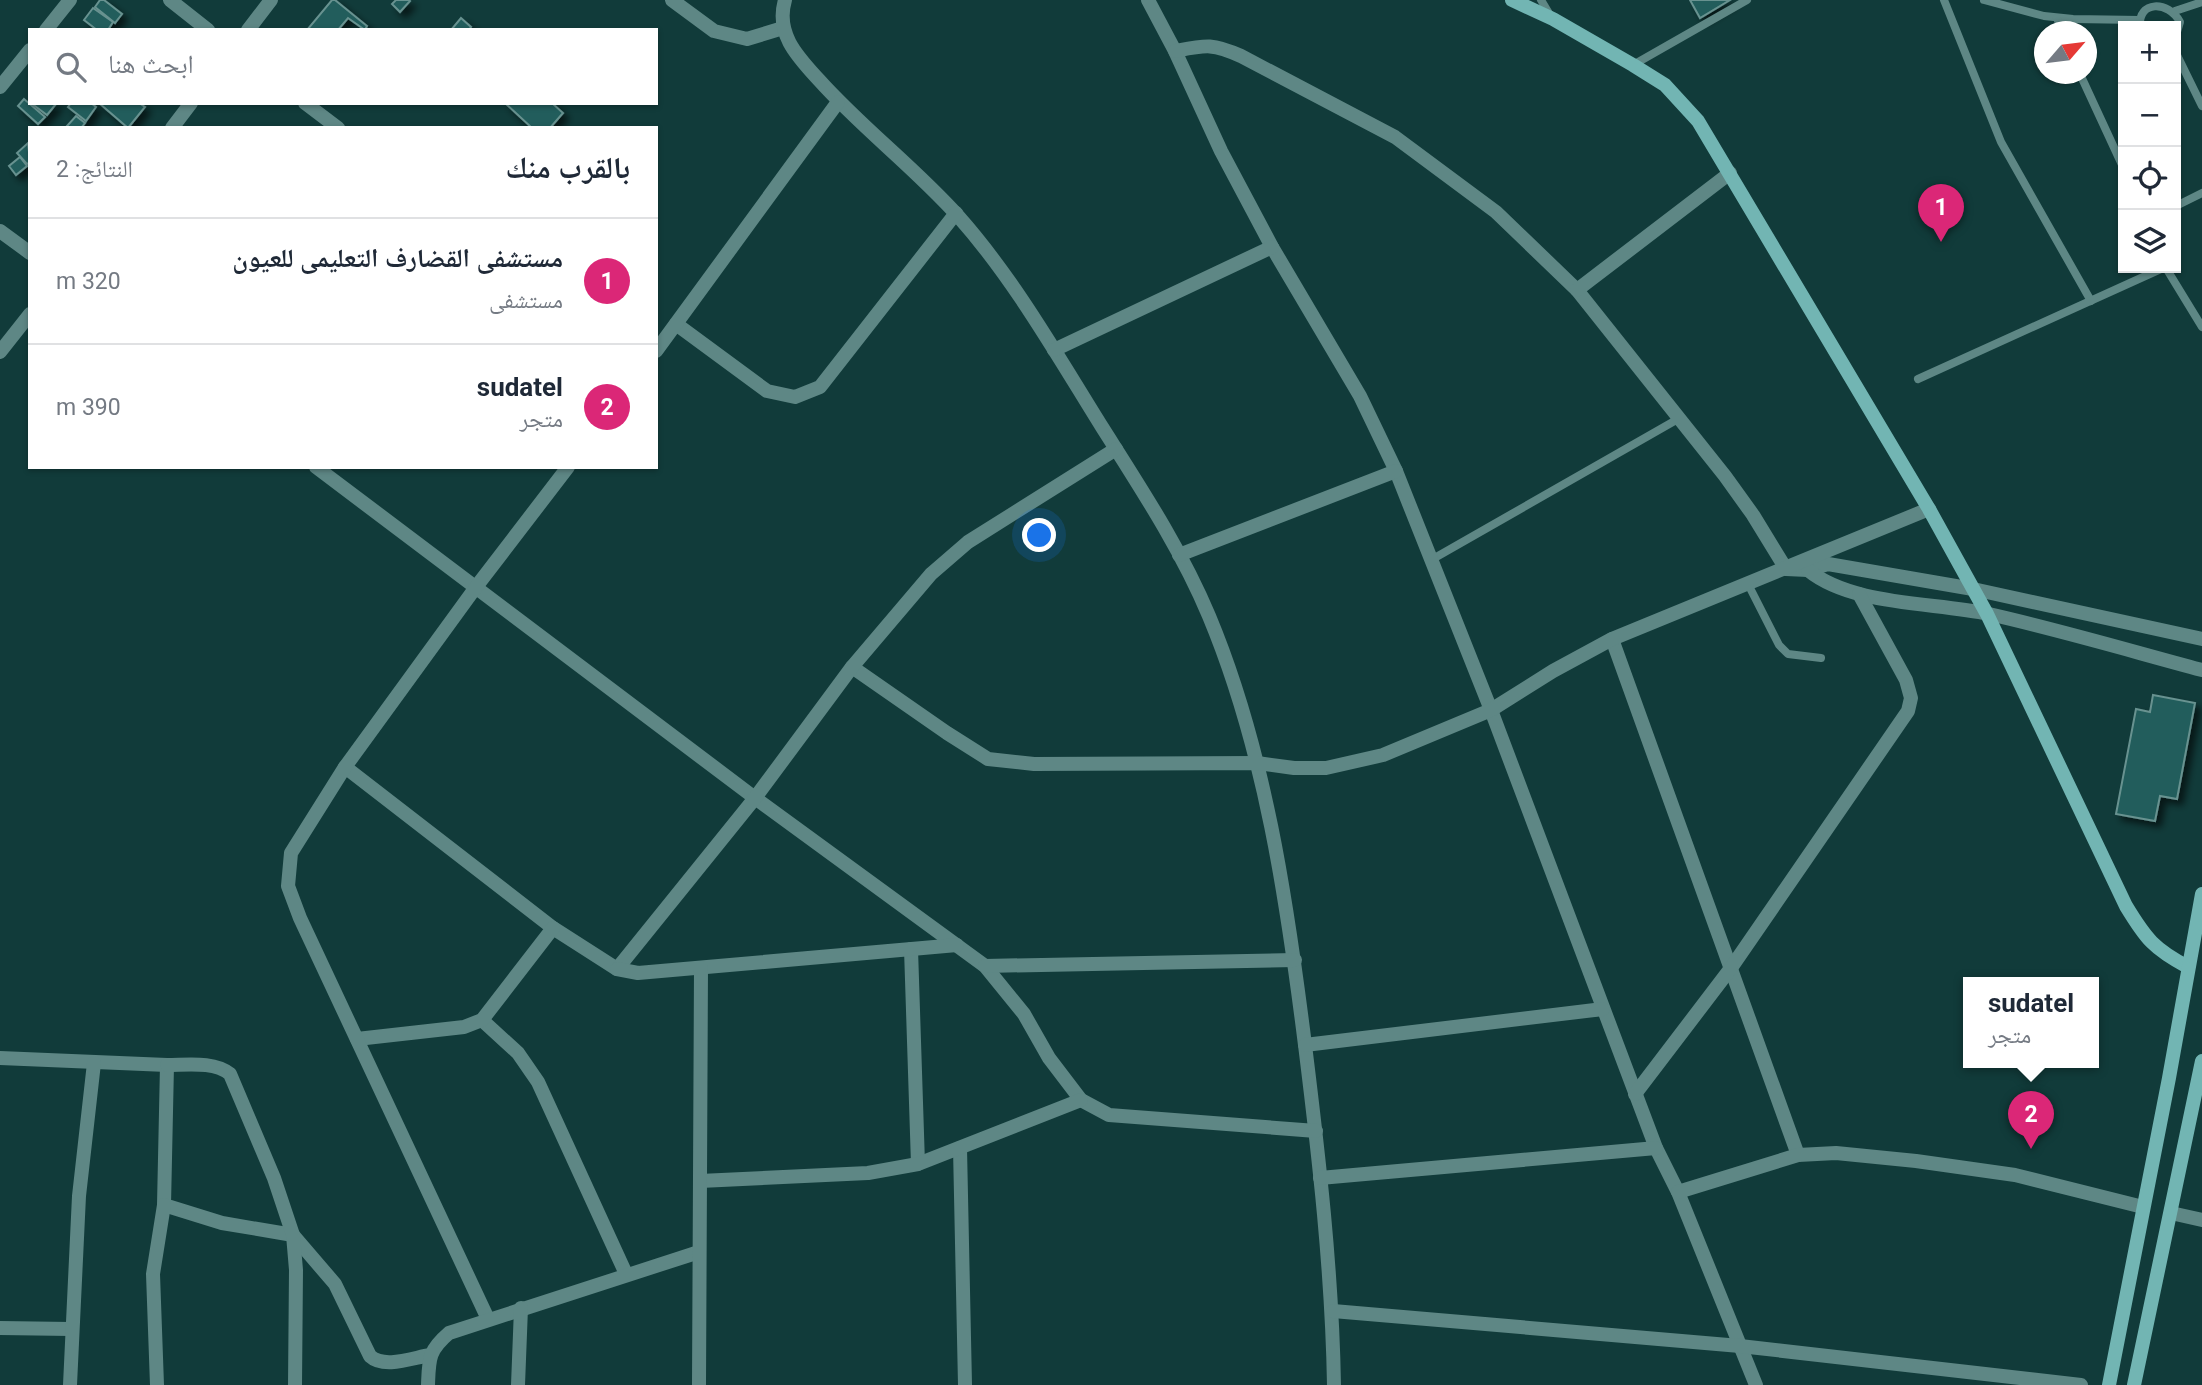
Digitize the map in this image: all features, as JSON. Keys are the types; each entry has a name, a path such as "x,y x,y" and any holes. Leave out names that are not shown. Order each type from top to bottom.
{"street":[{"path":"48,28 70,0"},
{"path":"170,0 205,28"},
{"path":"250,28 271,0"},
{"path":"672,0 714,31 747,40 783,28"},
{"path":"785,0 783,28 792,51 838,102 956,214 996,263 1116,449 1179,555 1208,613 1238,693 1257,763 1294,960 1316,1131 1333,1311 1334,1385"},
{"path":"1148,0 1272,247 1360,396 1396,471 1491,710 1656,1148 1678,1192 1756,1385"},
{"path":"1512,0 1553,19 1665,85 1698,121 1929,509 1987,614 2126,906 2147,939 2165,955 2188,967"},
{"path":"1175,51 1206,45 1219,46 1395,137 1496,212 1577,290 1739,495 1786,569"},
{"path":"0,87 28,52"},
{"path":"658,348 838,102"},
{"path":"174,126 189,105"},
{"path":"308,105 335,126"},
{"path":"1577,290 1730,173"},
{"path":"676,324 767,391 795,397 820,387 956,214"},
{"path":"0,232 28,252"},
{"path":"1054,350 1272,247"},
{"path":"0,352 28,317"},
{"path":"617,969 755,798 852,667 931,574 968,542 1116,449"},
{"path":"319,469 755,798 985,966 1024,1014 1049,1058 1081,1100 1109,1115 1316,1131"},
{"path":"488,1319 300,918 288,886 291,853 345,767 476,587 566,469"},
{"path":"1179,555 1396,471"},
{"path":"852,667 988,759 1034,764 1257,763 1294,768 1326,768 1383,755 1491,710 1553,671 1612,639 1929,509"},
{"path":"1786,569 1808,570 1828,564 1973,589 2202,639"},
{"path":"1808,570 1823,583 1859,594 1987,614 2202,670"},
{"path":"1635,1094 1731,968 1908,711 1911,698 1906,680 1859,594"},
{"path":"1612,639 1798,1155"},
{"path":"345,767 553,928 617,969 638,973 957,945"},
{"path":"2109,1385 2202,894"},
{"path":"357,1039 464,1027 482,1020 553,928"},
{"path":"911,949 918,1164"},
{"path":"985,966 1294,960"},
{"path":"699,1385 701,968"},
{"path":"1305,1045 1603,1009"},
{"path":"482,1020 518,1053 538,1082 626,1274"},
{"path":"0,1058 211,1066 222,1068 230,1074 274,1178 293,1234 296,1270 295,1385"},
{"path":"2134,1385 2202,1061"},
{"path":"70,1385 79,1196 94,1063"},
{"path":"157,1385 153,1274 164,1205 167,1065"},
{"path":"700,1181 868,1173 918,1164 1081,1100"},
{"path":"960,1148 965,1385"},
{"path":"1320,1178 1656,1148"},
{"path":"1678,1192 1798,1155 1836,1153 1878,1156 2015,1175 2143,1207"},
{"path":"164,1205 222,1223 293,1234 335,1284 370,1356 376,1362 386,1363 430,1355"},
{"path":"2171,1213 2202,1220"},
{"path":"428,1385 430,1355 437,1343 449,1333 699,1252"},
{"path":"518,1385 521,1308"},
{"path":"1333,1311 1740,1346 2081,1385"},
{"path":"0,1328 71,1329"}],"lane":[{"path":"1541,0 1553,19"},
{"path":"1633,65 1747,0"},
{"path":"1944,0 2001,142 2091,301"},
{"path":"1984,0 2057,18 2118,22"},
{"path":"2175,11 2202,2"},
{"path":"2141,21 2145,10 2154,4 2166,5 2175,11 2180,21"},
{"path":"2181,63 2202,106"},
{"path":"2085,84 2118,156"},
{"path":"2181,204 2202,193"},
{"path":"1918,379 2153,273"},
{"path":"2167,273 2202,327"},
{"path":"1432,560 1678,419"},
{"path":"1748,584 1779,645 1788,654 1821,658"}],"building":[{"path":"100,0 104,0 122,14 115,23 95,7"},
{"path":"332,0 367,26 362,28 348,18 340,28 309,28"},
{"path":"396,0 410,1 400,12 392,4"},
{"path":"1690,0 1730,0 1700,18"},
{"path":"93,8 113,22 109,28 94,28 84,20"},
{"path":"461,18 471,27 470,28 453,28"},
{"path":"24,99 45,117 38,124 18,106"},
{"path":"34,105 55,105 47,115"},
{"path":"94,105 96,107 86,121 68,107"},
{"path":"101,105 145,107 130,126 126,126"},
{"path":"507,105 554,105 563,113 552,126 530,126"},
{"path":"76,116 85,123 83,126 67,126"},
{"path":"28,143 28,163 27,164 17,153"},
{"path":"20,157 27,166 16,175 9,166"},
{"path":"2153,695 2195,703 2177,799 2160,796 2155,821 2116,814 2136,709 2150,712"}],"place":[{"name":"مستشفى القضارف التعليمى للعيون","path":"1941,242"},
{"name":"sudatel","path":"2031,1149"}]}
